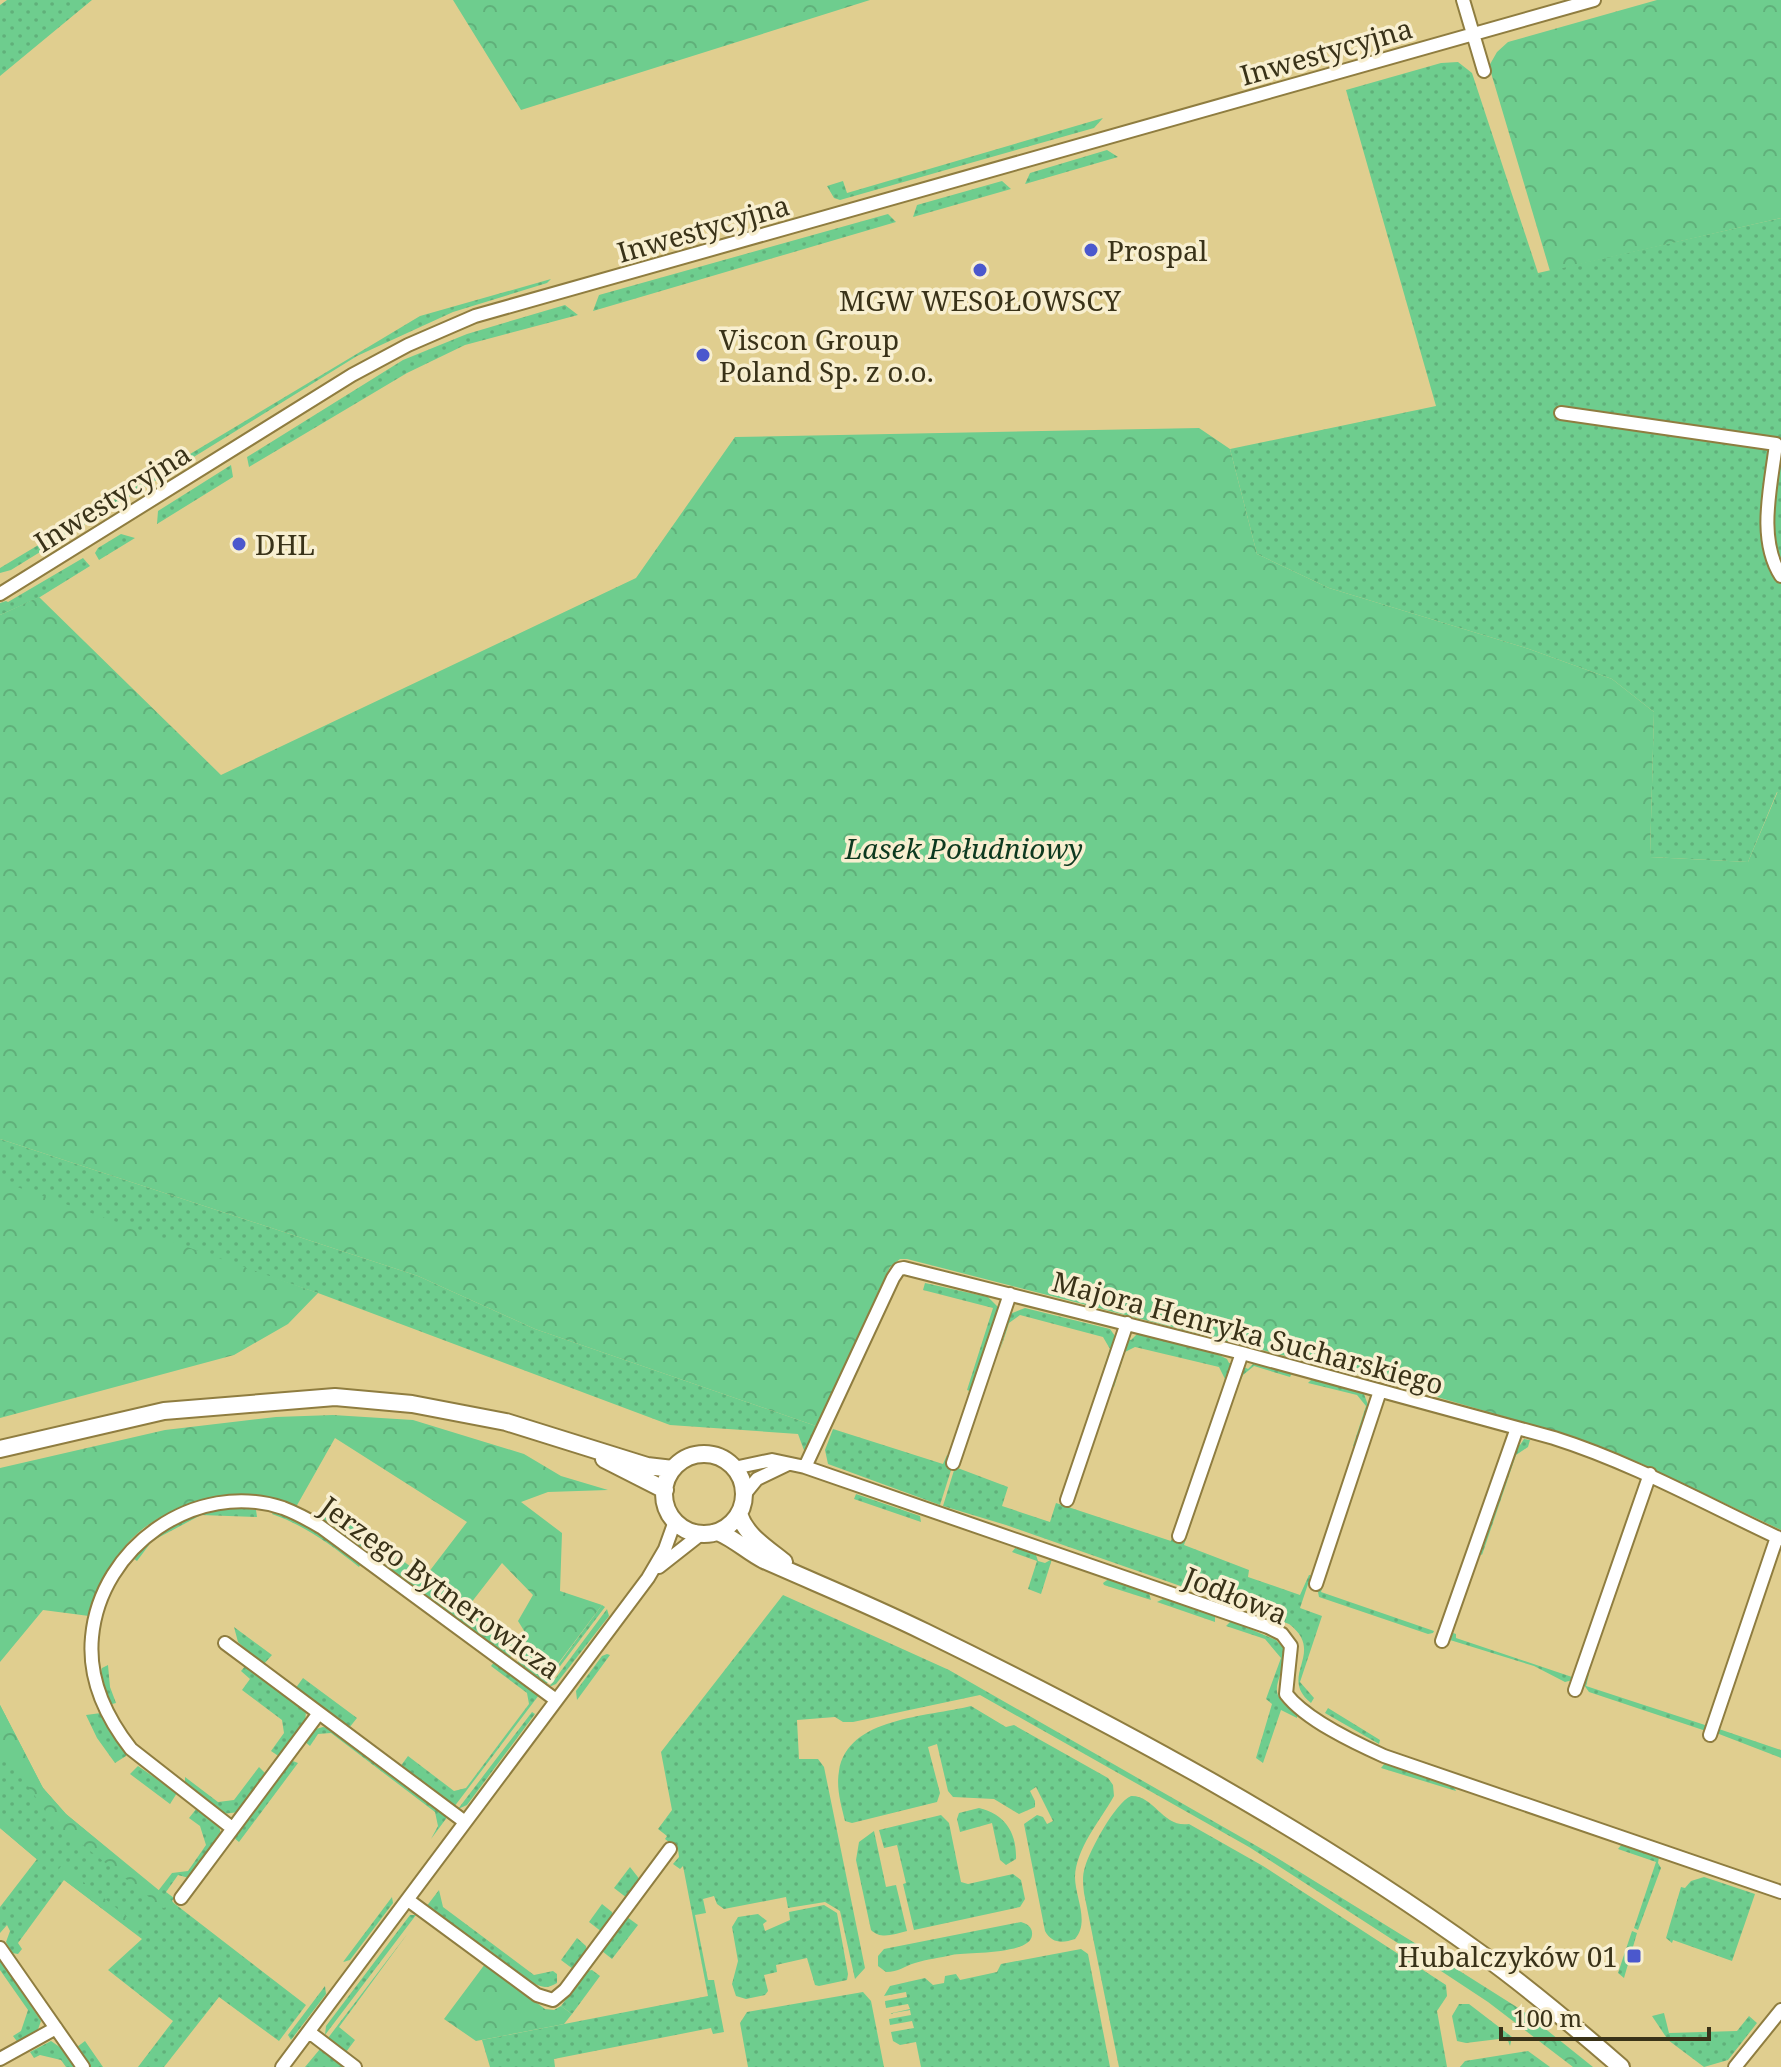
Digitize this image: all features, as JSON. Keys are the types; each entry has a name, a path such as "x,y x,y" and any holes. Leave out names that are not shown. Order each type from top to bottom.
{"main road":[{"path":"0,1449 164,1411 335,1397 412,1404 506,1422 647,1466 673,1469"},
{"path":"582,1447 665,1490"},
{"path":"709,1533 724,1530 739,1514 744,1495 740,1477 734,1468 723,1459 696,1455 683,1460 673,1469 665,1490 665,1501 675,1521 683,1528 709,1533 729,1536 762,1559 798,1573 1098,1717 1221,1786 1351,1865 1482,1954 1621,2067"},
{"path":"739,1514 756,1539 798,1573"},
{"path":"1608,2055 1630,2067"}],"street":[{"path":"1463,0 1484,71"},
{"name":"Inwestycyjna","path":"0,594 352,375 408,345 475,316 1594,0"},
{"path":"1561,413 1776,444 1768,508 1769,545 1774,566 1781,576"},
{"name":"Majora Henryka Sucharskiego","path":"805,1467 899,1269 934,1274 1242,1353 1596,1451 1650,1474 1779,1538"},
{"path":"953,1463 1010,1294"},
{"path":"1067,1500 1127,1323"},
{"path":"1179,1536 1242,1353"},
{"path":"1316,1584 1380,1391"},
{"path":"1442,1641 1517,1428"},
{"name":"Jodłowa","path":"734,1468 772,1460 805,1467 1268,1627 1282,1634 1291,1646 1286,1694 1297,1705 1355,1743 1384,1756 1781,1892"},
{"path":"744,1495 757,1479 788,1464"},
{"path":"1575,1690 1650,1474"},
{"name":"Jerzego Bytnerowicza","path":"232,1828 131,1749 101,1698 93,1662 94,1620 111,1577 139,1540 192,1509 223,1503 251,1503 280,1507 300,1515 321,1527 556,1700"},
{"path":"282,2067 648,1578 665,1549 675,1521"},
{"path":"648,1578 709,1533"},
{"path":"1710,1735 1779,1538"},
{"path":"225,1643 465,1822"},
{"path":"181,1898 319,1713"},
{"path":"408,1900 537,1995 553,2000 565,1990 670,1849"},
{"path":"0,1948 83,2067"},
{"path":"1739,2064 1778,2018"},
{"path":"0,2059 56,2028"},
{"path":"309,2032 355,2067"}],"green space":[{"path":"7,0 92,0 0,76 0,5"},
{"path":"453,0 870,0 521,110"},
{"path":"1657,0 1781,0 1781,218 1550,271 1489,66 1497,52 1508,42"},
{"path":"1458,62 1472,73 1538,273 1781,218 1781,794 1777,792 1748,862 1650,857 1654,712 1612,679 1529,649 1329,588 1257,554 1230,449 1436,406 1346,90 1441,63"},
{"path":"1103,118 1094,128 840,200 834,198 827,186 843,181 847,193"},
{"path":"1107,150 1118,157 1025,184 1030,173"},
{"path":"1002,181 1011,189 913,217 917,205"},
{"path":"888,214 896,222 593,311 599,295"},
{"path":"551,279 547,283 453,312 357,356 11,570 0,573 0,568 420,316"},
{"path":"565,305 578,315 465,345 407,373 249,467 247,457 403,360 467,334"},
{"name":"Lasek Południowy","path":"1199,428 1230,449 1257,554 1329,588 1529,649 1612,679 1654,712 1650,857 1748,862 1778,791 1781,794 1781,1530 1640,1463 1543,1428 1372,1378 907,1259 900,1259 890,1267 816,1426 535,1329 418,1276 0,1139 0,615 39,597 221,775 636,578 735,437"},
{"path":"231,465 233,477 157,524 158,511"},
{"path":"121,534 135,538 99,560 95,553 98,548"},
{"path":"83,558 90,566 40,597 0,615 0,603 8,602"},
{"path":"0,1139 418,1276 535,1329 816,1426 805,1453 798,1434 670,1425 318,1293 0,1187"},
{"path":"0,1181 318,1293 288,1324 234,1355 0,1418"},
{"path":"925,1283 988,1297 999,1308 972,1392 967,1390 993,1308 923,1290"},
{"path":"1025,1308 1110,1329 1115,1336 1104,1380 1100,1379 1110,1349 1103,1337 1020,1315 1009,1323 1000,1351 1010,1314"},
{"path":"1137,1334 1217,1354 1233,1363 1214,1424 1211,1424 1225,1379 1219,1367 1135,1347 1125,1352 1112,1386 1128,1339"},
{"path":"1254,1363 1292,1373 1290,1377 1254,1366 1243,1375 1233,1398 1242,1370"},
{"path":"1312,1379 1364,1394 1368,1405 1356,1446 1353,1446 1366,1406 1357,1395 1308,1383"},
{"path":"333,1415 413,1420 524,1454 561,1476 608,1490 548,1492 521,1502 562,1533 560,1591 602,1605 551,1673 533,1674 518,1662 528,1637 518,1621 533,1595 502,1563 457,1621 385,1566 392,1553 425,1577 467,1522 335,1438 296,1507 270,1497 251,1496 211,1500 164,1515 138,1533 120,1553 89,1616 43,1610 0,1662 0,1468 165,1430 276,1417"},
{"path":"833,1429 943,1464 947,1455 947,1465 952,1467 940,1505 828,1464 825,1450"},
{"path":"1524,1439 1530,1440 1528,1447 1516,1455 1482,1555 1479,1553 1516,1443 1520,1445"},
{"path":"1211,1464 1184,1545 1249,1570 1248,1577 1300,1595 1311,1575 1300,1608 1322,1616 1300,1682 1314,1698 1311,1703 1302,1693 1299,1683 1304,1645 1289,1624 943,1506 955,1467 1008,1487 1002,1506 1050,1522 1056,1503 1171,1541 1179,1518 1184,1538"},
{"path":"856,1494 920,1516 921,1522 854,1499"},
{"path":"327,1504 371,1536 363,1548 319,1518"},
{"path":"233,1507 256,1510 257,1517 201,1515 152,1541 137,1561 131,1557 156,1537 188,1517"},
{"path":"275,1509 323,1533 361,1564 359,1567 307,1530 272,1514"},
{"path":"1016,1547 1036,1555 1038,1561 1045,1563 1052,1559 1041,1594 1028,1589 1037,1561 1012,1552"},
{"path":"1326,1567 1329,1567 1321,1592 1433,1633 1428,1634 1319,1597"},
{"path":"1110,1578 1149,1593 1151,1600 1104,1585"},
{"path":"783,1595 949,1670 1274,1856 1447,1963 1441,1971 1249,1847 980,1695 853,1722 843,1722 835,1717 797,1720 799,1759 818,1759 824,1767 865,1968 855,1979 840,1911 825,1902 788,1908 786,1897 724,1909 717,1904 714,1896 703,1899 706,1913 695,1915 708,1980 714,1980 724,2032 713,2034 711,2028 554,2059 555,2067 490,2067 482,2040 708,1996 683,1866 680,1869 673,1864 679,1857 678,1849 658,1829 672,1810 661,1752"},
{"path":"1165,1598 1215,1616 1215,1622 1157,1602"},
{"path":"602,1605 605,1607 545,1686 517,1665 518,1662 533,1674 552,1673"},
{"path":"466,1609 492,1628 506,1626 518,1637 510,1658 457,1621"},
{"path":"607,1609 609,1616 556,1684 549,1687"},
{"path":"1231,1621 1276,1640 1285,1650 1277,1692 1286,1706 1297,1714 1297,1718 1281,1710 1263,1763 1256,1758 1272,1704 1266,1699 1281,1658 1265,1639 1226,1626"},
{"path":"234,1627 272,1655 263,1665 238,1642"},
{"path":"1453,1633 1456,1638 1572,1677 1575,1670 1578,1671 1573,1680 1565,1682 1534,1666 1450,1640"},
{"path":"610,1655 577,1700 576,1691 602,1656"},
{"path":"495,1661 539,1695 454,1807 400,1767 408,1756 454,1791 466,1788 529,1704 527,1693 491,1666"},
{"path":"108,1665 110,1687 116,1703 112,1704 101,1682 102,1668"},
{"path":"246,1665 306,1711 305,1724 280,1757 271,1751 284,1733 282,1720 242,1690 250,1679 241,1671"},
{"path":"1587,1673 1586,1686 1708,1726 1706,1731 1589,1692 1584,1685"},
{"path":"303,1678 357,1718 349,1728 295,1689"},
{"path":"0,1705 43,1788 66,1814 158,1891 172,1873 188,1871 206,1845 200,1826 189,1818 197,1808 219,1824 221,1836 189,1878 178,1875 166,1892 174,1898 172,1901 175,1904 306,2005 279,2041 219,1997 164,2067 138,2067 173,2021 108,1970 142,1939 64,1880 18,1943 22,1949 18,1954 12,1953 6,1942 10,1931 7,1925 0,1933 0,1907 37,1859 0,1828"},
{"path":"0,1705 43,1788 66,1814 172,1901 168,1907 163,1908 52,1821 24,1780 1,1755"},
{"path":"971,1706 1006,1727 1014,1725 1108,1778 1113,1785 1114,1796 1084,1845 1076,1866 1082,1917 1075,1939 1058,1941 1045,1931 1024,1824 1037,1815 1043,1817 1047,1824 1053,1821 1036,1787 1030,1791 1035,1807 1019,1814 994,1799 953,1797 948,1791 937,1744 928,1747 940,1793 937,1802 852,1823 845,1821 838,1777 845,1753 857,1740 892,1722"},
{"path":"1328,1708 1380,1740 1379,1744 1325,1713"},
{"path":"532,1712 535,1714 467,1805 458,1809"},
{"path":"101,1713 127,1752 115,1763 97,1738 86,1715"},
{"path":"323,1727 333,1729 448,1816 431,1839 438,1826 435,1812 331,1733 318,1734 310,1746 304,1741 312,1730"},
{"path":"1716,1728 1781,1750 1781,1758 1719,1734"},
{"path":"290,1760 298,1763 239,1842 233,1837"},
{"path":"1385,1763 1454,1787 1456,1791 1381,1768"},
{"path":"138,1766 177,1793 170,1804 130,1774"},
{"path":"259,1767 267,1775 239,1812 223,1814 185,1786 185,1777 218,1802 234,1800"},
{"path":"1131,1796 1146,1801 1172,1821 1189,1824 1263,1866 1446,1985 1447,1996 1437,2011 1447,2067 1119,2067 1083,1877 1088,1859 1104,1828"},
{"path":"979,1808 996,1815 1012,1833 1016,1859 1006,1865 1000,1860 992,1823 960,1832 959,1813"},
{"path":"0,1813 36,1847 56,1873 62,1865 138,1925 134,1932 40,1862 0,1828"},
{"path":"941,1815 949,1823 961,1882 968,1884 1013,1874 1021,1880 1025,1899 1020,1907 914,1930 897,1845 884,1848 879,1830"},
{"path":"874,1831 886,1887 896,1885 907,1931 893,1935 883,1936 871,1930 856,1860 859,1842"},
{"path":"1622,1844 1659,1857 1661,1868 1638,1930 1634,1928 1656,1862 1618,1849"},
{"path":"630,1867 641,1881 627,1898 614,1888"},
{"path":"1704,1877 1755,1894 1732,1961 1673,1940 1672,1943 1666,1938 1681,1887 1685,1888 1691,1881"},
{"path":"439,1890 443,1907 534,1975 553,1971 557,1974 557,1983 545,1987 521,1976 426,1907"},
{"path":"392,1897 393,1903 350,1960 343,1962"},
{"path":"602,1904 612,1912 613,1918 602,1932 589,1922"},
{"path":"824,1905 837,1913 847,1980 815,1985 807,1958 776,1965 777,1972 764,1975 768,1991 765,1995 746,1999 736,1996 732,1984 738,1961 732,1927 738,1917 758,1914 767,1921 763,1924 765,1931 790,1920 789,1912"},
{"path":"410,1915 416,1915 325,2035 326,2026"},
{"path":"627,1917 638,1925 612,1959 602,1951"},
{"path":"1021,1922 1029,1926 1032,1935 1021,1946 952,1955 891,1972 878,1966 878,1956 884,1949"},
{"path":"1632,1931 1637,1933 1624,1978 1618,1973"},
{"path":"408,1933 339,2027 355,2040 346,2052 328,2038"},
{"path":"577,1938 586,1946 587,1953 573,1969 561,1960"},
{"path":"1081,1949 1088,1954 1110,2067 921,2067 916,2042 900,2045 893,2041 891,2032 914,2028 912,2021 890,2025 889,2019 911,2015 910,2010 888,2014 910,2009 908,2004 886,2008 885,2001 907,1997 906,1992 884,1996 890,1986 925,1978 933,1985 944,1983 945,1976 956,1974 960,1980 997,1972 1001,1964"},
{"path":"0,1960 41,2021 37,2032 19,2044 13,2036 21,2031 28,2010 0,1970"},
{"path":"1447,1963 1523,2011 1593,2067 1573,2067 1488,2002 1441,1971"},
{"path":"485,1964 545,2009 554,2010 561,2006 572,2014 564,2024 476,2041 444,2019"},
{"path":"592,1970 600,1976 572,2014 561,2006 587,1971"},
{"path":"325,1986 326,1994 291,2040 288,2035"},
{"path":"863,1992 871,2001 884,2067 748,2067 740,2023 747,2012"},
{"path":"1459,2004 1469,2004 1512,2037 1510,2046 1507,2038 1466,2043 1457,2041 1452,2016"},
{"path":"1664,2013 1669,2033 1737,2031 1749,2016 1757,2023 1728,2060 1704,2067 1668,2040 1652,2016"},
{"path":"51,2041 64,2050 76,2067 66,2067 61,2060 40,2055 34,2058 30,2052"},
{"path":"85,2041 103,2067 91,2067 77,2047"},
{"path":"320,2049 344,2067 305,2067"},
{"path":"1528,2051 1550,2067 1460,2067 1465,2061"}],"place":[{"name":"Prospal","path":"1091,250"},
{"name":"MGW WESOŁOWSCY","path":"980,270"},
{"name":"Viscon Group Poland Sp. z o.o.","path":"703,355"},
{"name":"DHL","path":"239,544"},
{"name":"Hubalczyków 01","path":"1634,1956"}]}
